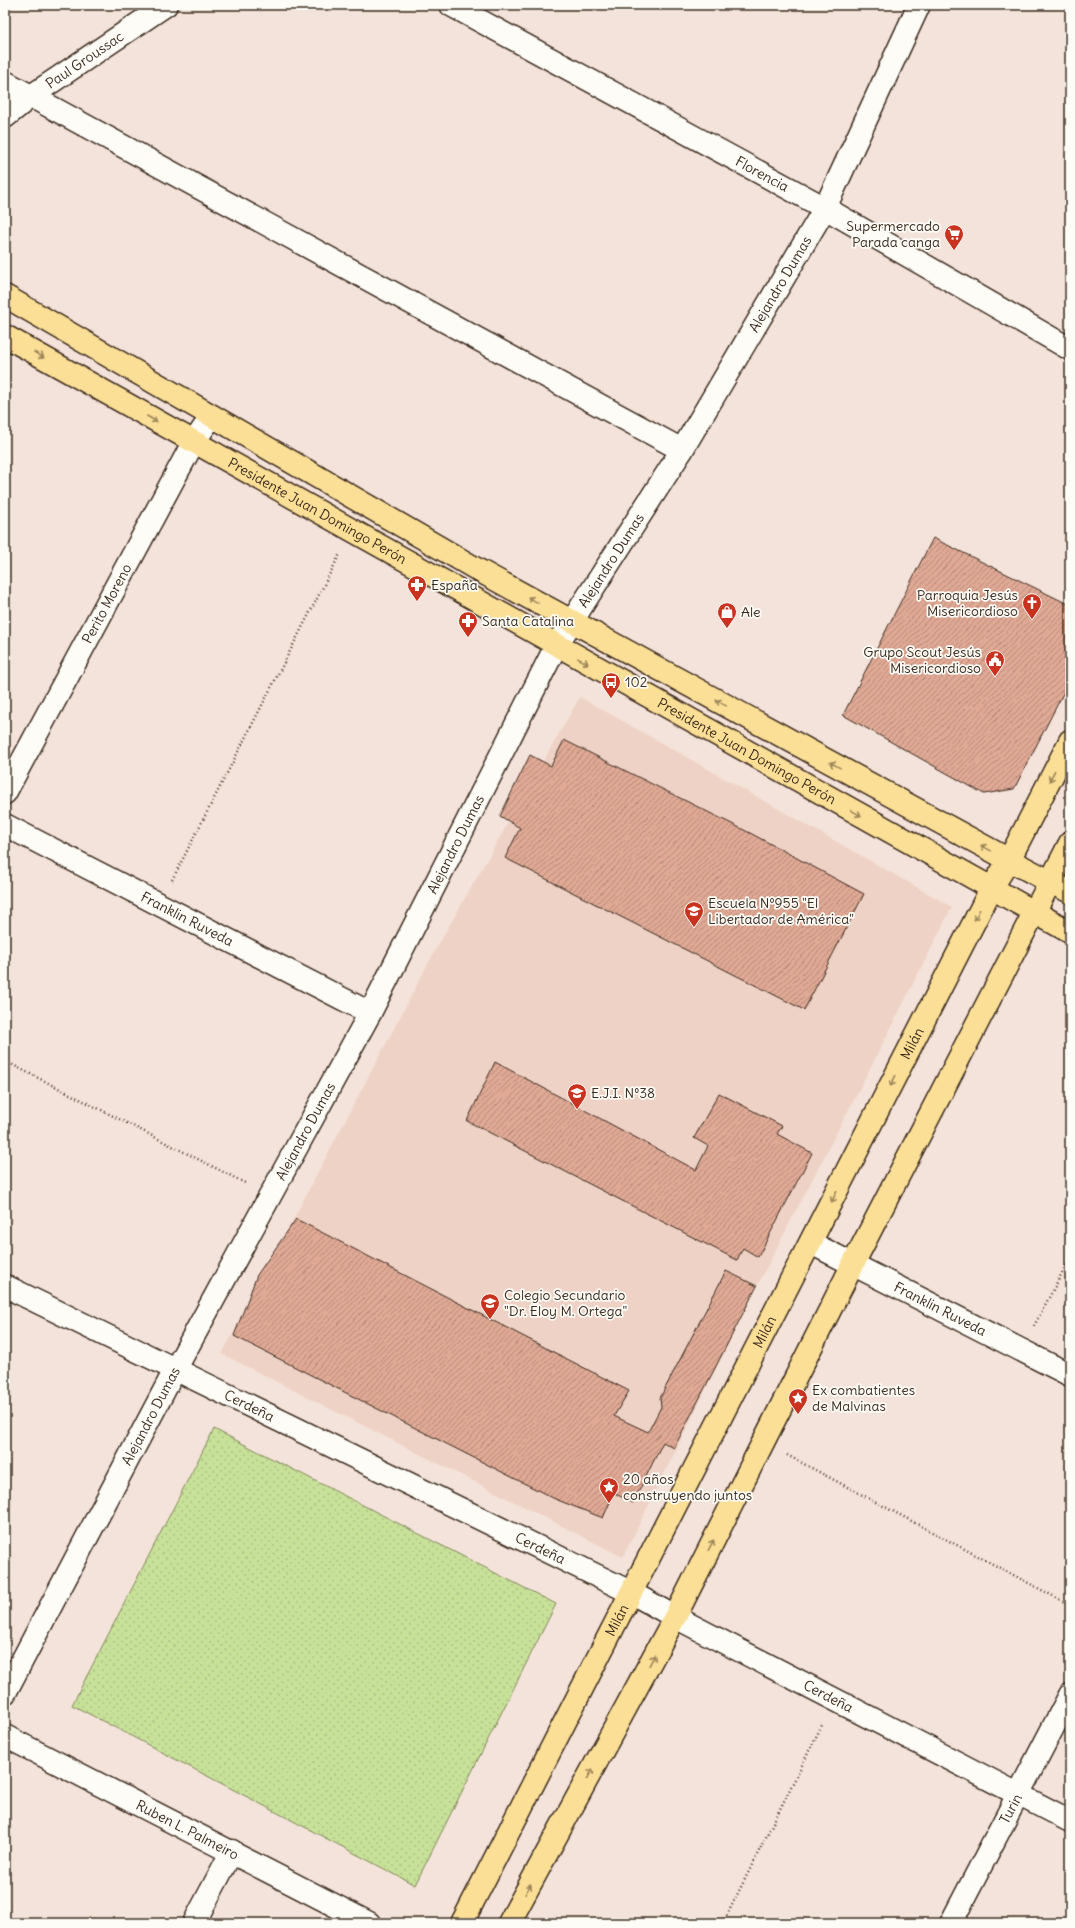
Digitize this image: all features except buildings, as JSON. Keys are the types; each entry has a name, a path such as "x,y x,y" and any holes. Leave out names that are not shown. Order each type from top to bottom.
{"main road":[{"name":"Presidente Juan Domingo Perón","path":"5,296 480,571 1070,892"},
{"name":"Presidente Juan Domingo Perón","path":"5,336 193,443 1070,932"},
{"name":"Milán","path":"462,1923 991,889 1009,860 1070,742"},
{"path":"509,1923 675,1618 853,1264 1070,843"}],"street":[{"name":"Paul Groussac","path":"5,117 31,96 166,5"},
{"name":"Florencia","path":"451,5 825,208 1070,349"},
{"name":"Alejandro Dumas","path":"5,1693 174,1370 370,1013 556,646 682,450 825,208 919,5"},
{"path":"5,82 682,450"},
{"name":"Perito Moreno","path":"5,792 193,443 212,416"},
{"name":"Franklin Ruveda","path":"5,825 370,1013"},
{"name":"Franklin Ruveda","path":"811,1242 1070,1375"},
{"name":"Cerdeña","path":"5,1286 632,1593 675,1618 1070,1821"},
{"name":"Turin","path":"951,1923 1070,1695"},
{"name":"Ruben L. Palmeiro","path":"5,1736 232,1851 369,1923"},
{"path":"194,1923 232,1851"}],"path":[{"path":"160,904 352,531"},
{"path":"5,1061 269,1196"},
{"path":"1022,1350 1070,1258"},
{"path":"763,1442 1070,1605"},
{"path":"723,1923 835,1700"}],"shaded area":[{"path":"580,697 952,907 757,1286 623,1557 222,1354 436,949"}],"green space":[{"path":"214,1429 556,1604 415,1885 72,1705"}],"place":[{"name":"Supermercado Parada canga","path":"954,251"},
{"name":"España","path":"417,602"},
{"name":"Parroquia Jesús Misericordioso","path":"1032,620"},
{"name":"Ale","path":"727,629"},
{"name":"Santa Catalina","path":"468,638"},
{"name":"Grupo Scout Jesús Misericordioso","path":"995,677"},
{"name":"102","path":"611,699"},
{"name":"Escuela Nº955 \"El Libertador de América\"","path":"694,928"},
{"name":"E.J.I. Nº38","path":"577,1110"},
{"name":"Colegio Secundario \"Dr. Eloy M. Ortega\"","path":"490,1320"},
{"name":"Ex combatientes de Malvinas","path":"798,1415"},
{"name":"20 años construyendo juntos","path":"609,1504"}]}
